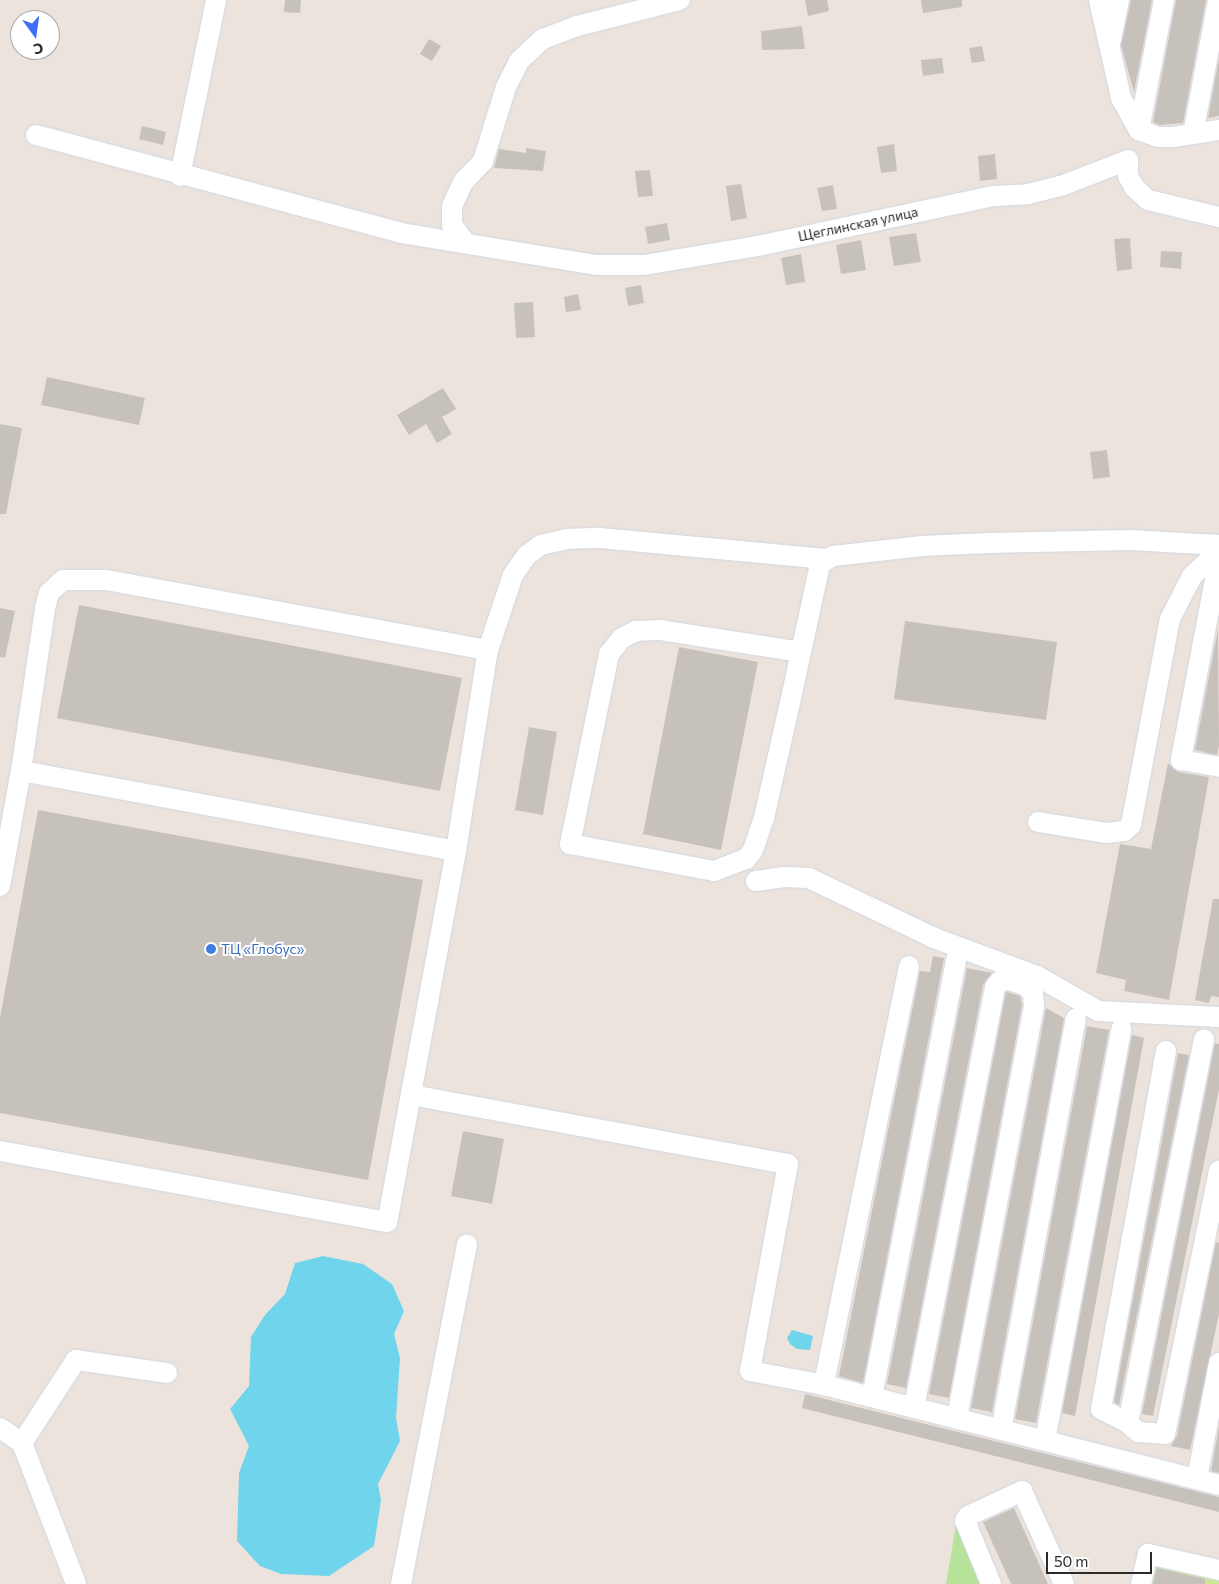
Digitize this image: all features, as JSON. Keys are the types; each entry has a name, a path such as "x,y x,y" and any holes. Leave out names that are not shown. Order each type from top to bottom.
{"street":[{"path":"180,176 216,0"},
{"path":"465,242 452,226 452,206 463,182 483,160 506,87 518,61 543,39 577,26 680,0"},
{"path":"1098,0 1121,98 1141,131 1166,137 1219,130"},
{"path":"1110,47 1119,0"},
{"path":"1164,0 1141,131 1128,160 1128,176 1134,188 1148,200 1219,217"},
{"path":"1193,134 1218,0"},
{"name":"Щеглинская улица","path":"36,136 180,176 400,233 465,242 486,248 596,265 644,265 758,246 994,196 1028,194 1061,186 1128,160"},
{"path":"0,1151 387,1222 456,851 488,650 513,575 527,555 541,545 566,539 599,538 827,559"},
{"path":"801,652 661,630 636,631 622,638 609,654 570,844 714,872 746,859 753,850 764,818 801,652 820,564 833,556 922,546 988,543 1130,540 1219,545"},
{"path":"1038,822 1107,833 1124,831 1131,825 1170,619 1192,576 1219,551"},
{"path":"1219,558 1181,760 1219,767"},
{"path":"0,886 21,771 45,608 49,593 63,580 106,580 488,650"},
{"path":"21,771 456,851"},
{"path":"756,881 783,877 810,878 934,938 1037,976 1098,1011 1219,1017"},
{"path":"872,1397 956,960"},
{"path":"824,1385 909,966"},
{"path":"914,1408 995,987 1000,981 1009,980 1027,986 1033,994 1034,1006 957,1419"},
{"path":"1001,1430 1076,1019"},
{"path":"1045,1441 1121,1029"},
{"path":"1130,1462 1133,1427 1204,1039"},
{"path":"1166,1051 1100,1409 1133,1427 1165,1434 1219,1170"},
{"path":"411,1095 788,1164 750,1371 824,1385 1219,1485"},
{"path":"401,1584 468,1244"},
{"path":"22,1443 76,1360 167,1373"},
{"path":"1196,1479 1219,1363"},
{"path":"0,1428 22,1443 76,1584"},
{"path":"991,1584 965,1521 968,1516 1022,1491 1064,1584"},
{"path":"1141,1584 1148,1554 1219,1570"}],"green space":[{"path":"956,1525 985,1584 946,1584"},
{"path":"1143,1564 1219,1580 1219,1584 1139,1584"}],"water":[{"path":"323,1256 363,1264 392,1284 404,1311 394,1334 400,1358 396,1418 400,1441 378,1484 381,1500 374,1546 329,1576 281,1574 260,1566 237,1541 239,1473 249,1446 230,1409 249,1386 251,1337 265,1315 285,1294 295,1263"},
{"path":"792,1330 813,1336 810,1350 797,1349 790,1344 787,1338"}],"building":[{"path":"285,0 301,0 300,13 284,12"},
{"path":"805,0 827,0 829,11 808,16"},
{"path":"921,0 962,0 962,7 923,13"},
{"path":"1131,0 1152,0 1134,92 1121,45"},
{"path":"1176,0 1206,0 1183,123 1160,125 1153,122"},
{"path":"802,26 805,49 762,50 761,31"},
{"path":"429,39 441,46 432,61 420,54"},
{"path":"982,46 985,61 972,63 969,48"},
{"path":"942,58 944,73 923,76 921,60"},
{"path":"1219,59 1219,116 1208,118"},
{"path":"142,126 166,132 163,145 139,139"},
{"path":"894,144 897,171 881,173 877,147"},
{"path":"526,148 546,151 543,171 494,168 499,149 526,153"},
{"path":"995,154 997,179 980,181 978,156"},
{"path":"650,170 653,196 638,197 635,171"},
{"path":"741,184 747,218 731,221 726,186"},
{"path":"833,185 837,209 822,211 817,188"},
{"path":"667,223 670,240 648,244 645,227"},
{"path":"916,233 921,262 894,266 889,237"},
{"path":"1130,238 1132,269 1117,271 1114,239"},
{"path":"861,240 866,270 841,274 836,245"},
{"path":"1161,251 1182,252 1181,269 1160,267"},
{"path":"801,254 805,282 786,285 781,258"},
{"path":"641,285 644,303 628,306 625,288"},
{"path":"578,294 581,310 566,312 564,297"},
{"path":"533,302 535,337 516,338 514,303"},
{"path":"47,377 145,398 139,425 41,405"},
{"path":"443,388 456,409 442,417 452,434 437,443 426,424 409,435 397,415"},
{"path":"0,424 22,428 6,514 0,514"},
{"path":"1107,450 1110,477 1093,479 1090,452"},
{"path":"79,605 462,678 440,791 57,718"},
{"path":"0,608 15,611 5,658 0,657"},
{"path":"905,621 1057,642 1046,720 894,699"},
{"path":"1218,629 1219,745 1217,755 1195,750"},
{"path":"679,647 758,662 721,850 643,834"},
{"path":"529,727 557,732 543,815 515,810"},
{"path":"1168,763 1178,772 1209,777 1169,1000 1124,991 1126,980 1096,973 1120,844 1151,849"},
{"name":"ТЦ «Глобус»","path":"38,810 423,880 368,1180 0,1113 0,1018"},
{"path":"1213,899 1219,899 1219,997 1211,996 1209,1003 1195,1000"},
{"path":"933,956 944,958 863,1383 839,1376 920,971 930,972"},
{"path":"967,968 992,973 983,985 906,1388 887,1384"},
{"path":"1006,992 1020,996 1022,1005 949,1398 929,1394"},
{"path":"1046,1008 1064,1018 992,1412 971,1408"},
{"path":"1087,1026 1109,1030 1036,1423 1015,1419"},
{"path":"1132,1035 1144,1038 1075,1416 1062,1413"},
{"path":"1215,1043 1219,1044 1219,1089 1153,1416 1142,1414"},
{"path":"1178,1053 1189,1055 1119,1405 1114,1402"},
{"path":"463,1131 504,1139 492,1204 451,1196"},
{"path":"1216,1242 1219,1243 1219,1314 1190,1450 1171,1446 1177,1436"},
{"path":"805,1394 1219,1497 1219,1512 802,1408"},
{"path":"1219,1427 1219,1473 1211,1471"},
{"path":"1014,1508 1048,1584 1011,1584 983,1522"},
{"path":"1157,1568 1205,1579 1205,1584 1153,1584"}],"place":[{"name":"ТЦ «Глобус»","path":"211,949"}]}
